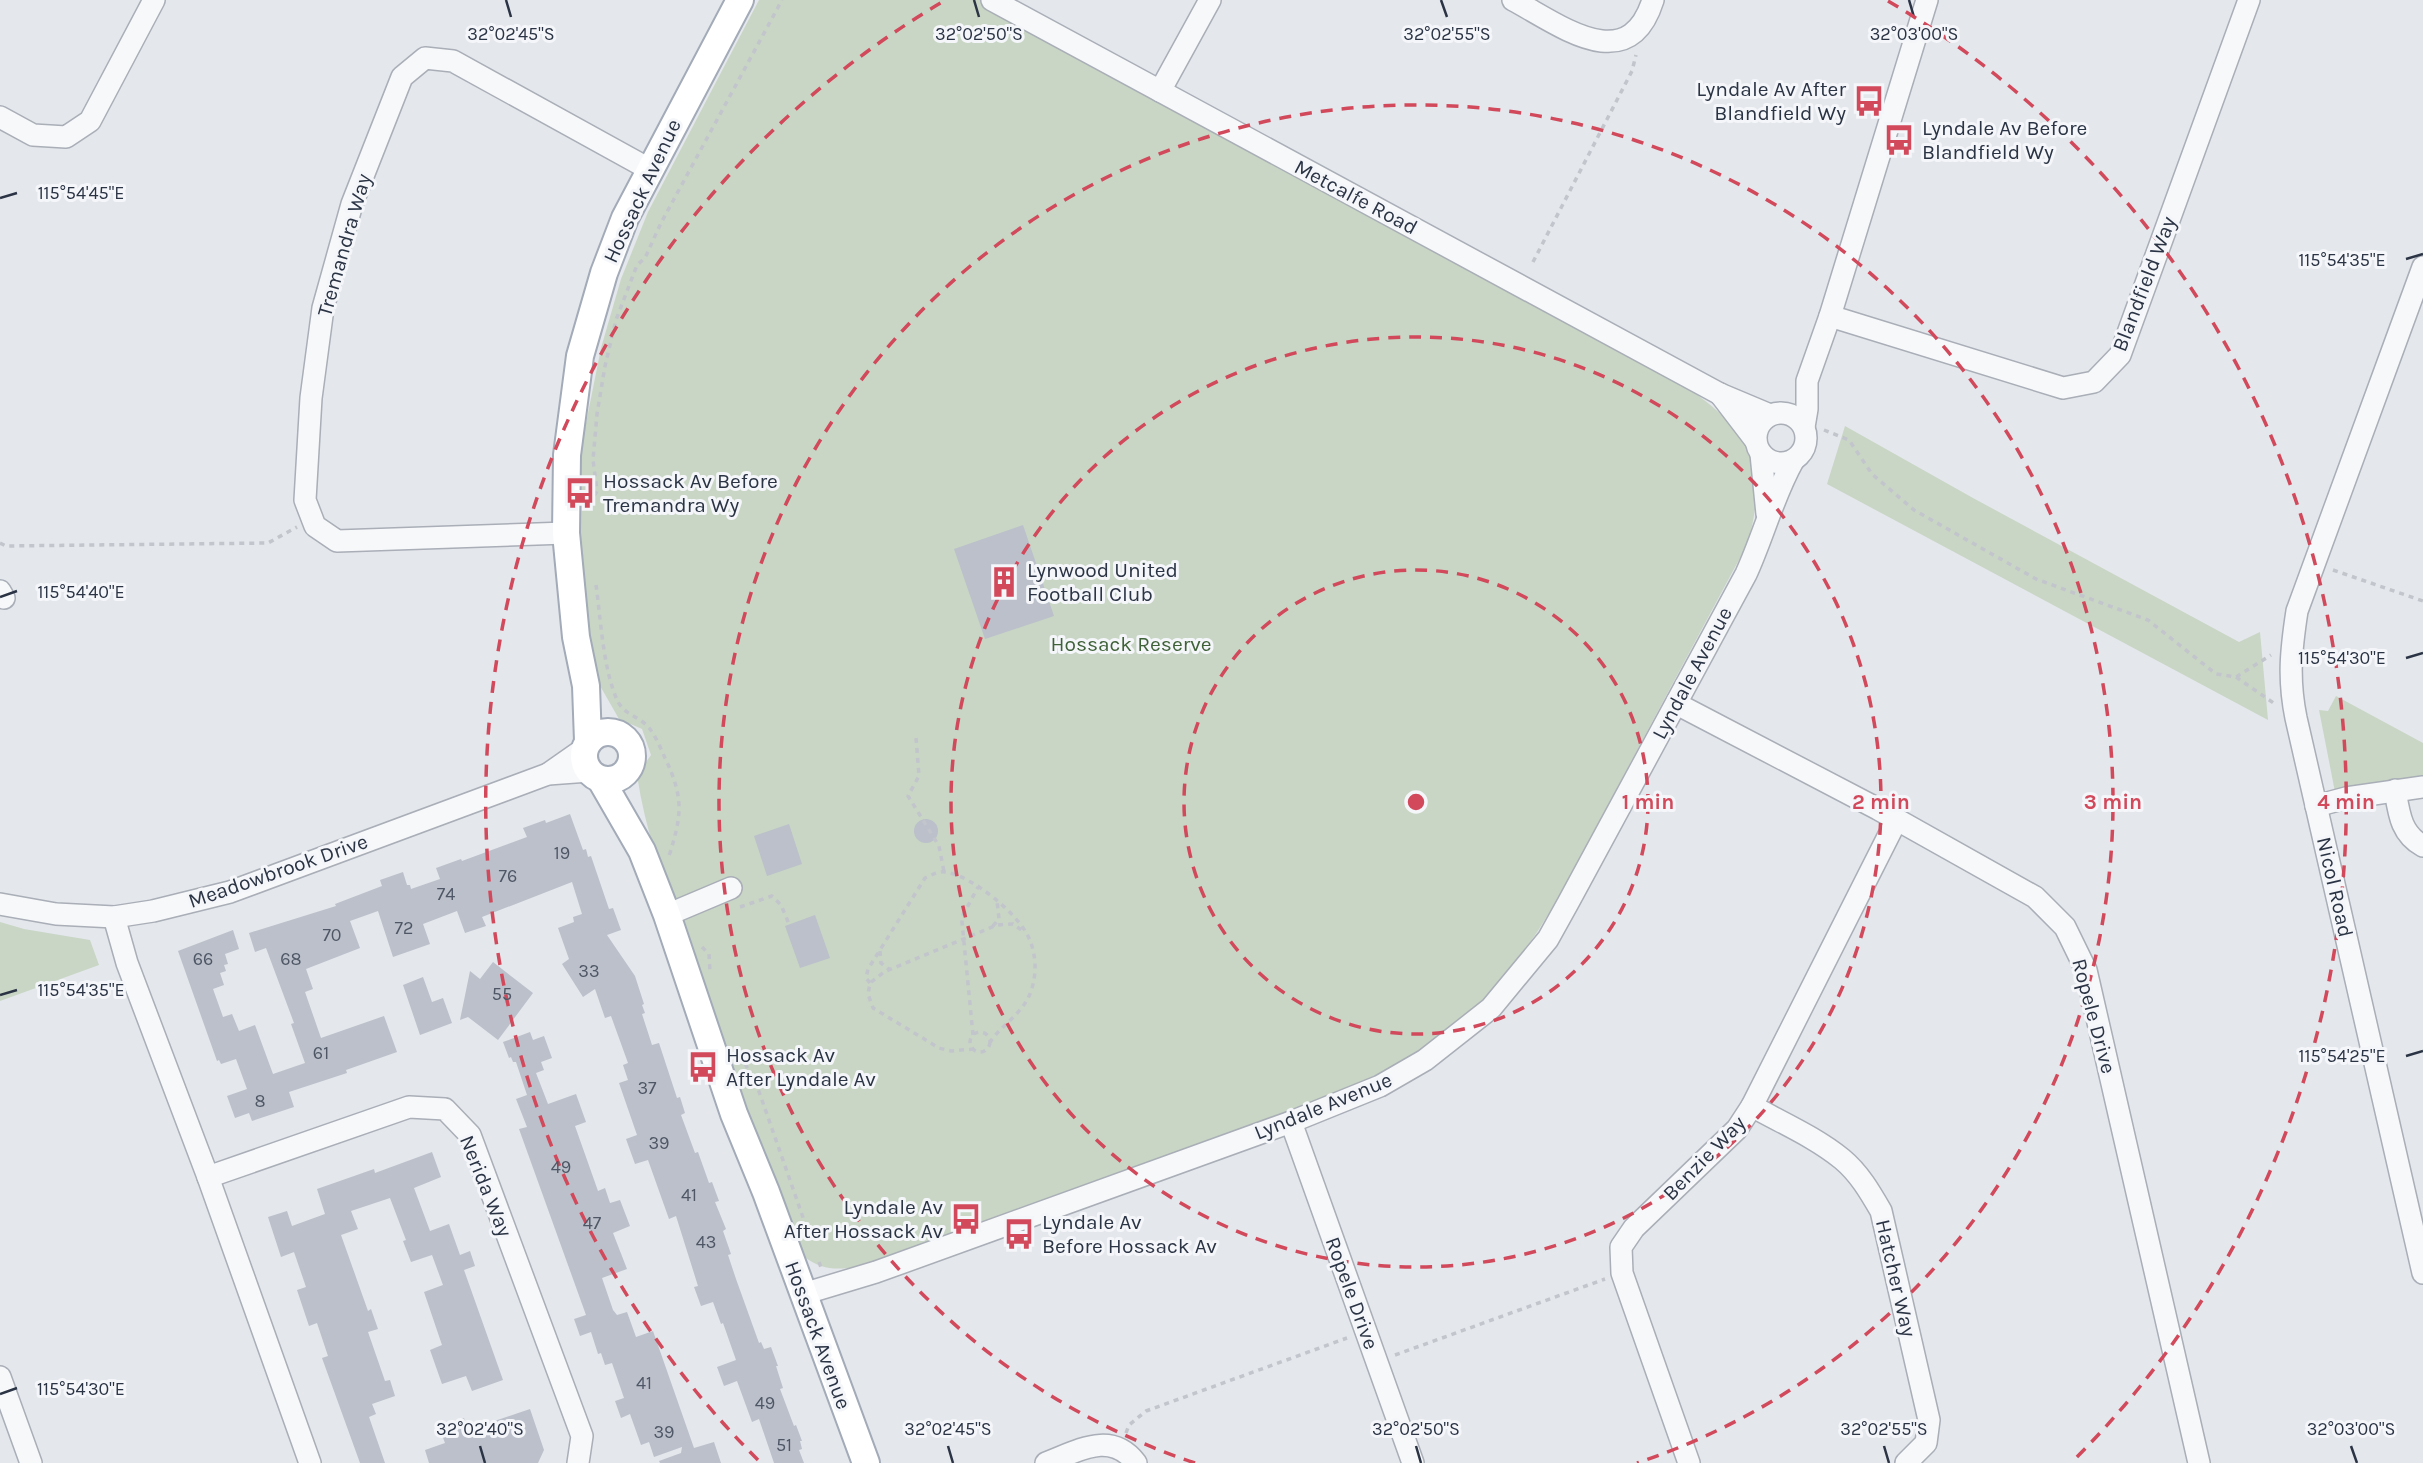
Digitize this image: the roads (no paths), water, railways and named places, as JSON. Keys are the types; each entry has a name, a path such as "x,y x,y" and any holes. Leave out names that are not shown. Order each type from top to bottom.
{"main road":[{"name":"Hossack Avenue","path":"740,0 625,218 591,313 580,356 567,455 566,533 576,638 600,757 642,851 675,911 734,1114 866,1463"}],"street":[{"path":"0,117 33,135 66,137 90,121 154,0"},
{"name":"Metcalfe Road","path":"992,0 1720,394 1774,414"},
{"path":"1160,91 1210,0"},
{"path":"1513,0 1582,38 1612,42 1630,37 1647,18 1653,0"},
{"name":"Lyndale Avenue","path":"803,1294 889,1267 1291,1122 1380,1086 1425,1060 1491,1008 1548,939 1746,575 1762,539 1768,516 1793,461 1803,450 1812,428 1807,409 1807,381 1830,316 1927,0"},
{"name":"Blandfield Way","path":"1830,316 2063,388 2094,382 2120,355 2249,0"},
{"name":"Tremandra Way","path":"566,533 337,541 315,526 305,500 311,398 323,308 352,204 402,77 425,58 453,61 649,169"},
{"name":"Nicol Road","path":"2423,267 2297,611 2290,655 2293,702 2423,1273"},
{"name":"Lyndale Avenue","path":"1768,516 1758,447 1759,426 1807,381"},
{"name":"Metcalfe Road","path":"1720,394 1758,447"},
{"path":"1774,414 1794,416 1812,428"},
{"path":"1758,447 1772,462 1793,461"},
{"name":"Ropele Drive","path":"1676,704 1897,819 2035,897 2065,927 2086,970 2199,1463"},
{"name":"Meadowbrook Drive","path":"0,904 56,914 114,918 153,911 230,892 600,757"},
{"path":"2316,806 2395,790 2423,788"},
{"path":"2395,790 2399,816 2405,832 2423,846"},
{"name":"Benzie Way","path":"1689,1463 1622,1273 1621,1247 1634,1228 1737,1129 1752,1106 1897,819"},
{"path":"675,911 735,898"},
{"path":"114,918 127,963 208,1177 310,1463"},
{"name":"Hatcher Way","path":"1752,1106 1814,1140 1842,1159 1864,1183 1881,1211 1929,1420 1926,1443 1906,1463"},
{"name":"Nerida Way","path":"208,1177 409,1107 445,1109 470,1135 582,1436 578,1463"},
{"name":"Ropele Drive","path":"1291,1122 1413,1463"},
{"path":"0,1377 31,1463"},
{"path":"1046,1463 1094,1446 1112,1444 1120,1447 1136,1463"}],"place":[{"name":"Lyndale Av After Blandfield Wy","path":"1869,101"},
{"name":"Lyndale Av Before Blandfield Wy","path":"1899,140"},
{"name":"Hossack Av Before Tremandra Wy","path":"580,493"},
{"name":"Lynwood United Football Club","path":"1004,582"},
{"name":"Hossack Av After Lyndale Av","path":"703,1067"},
{"name":"Lyndale Av After Hossack Av","path":"966,1219"},
{"name":"Lyndale Av Before Hossack Av","path":"1019,1234"}],"park label":[{"name":"Hossack Reserve","path":"1131,644"}]}
